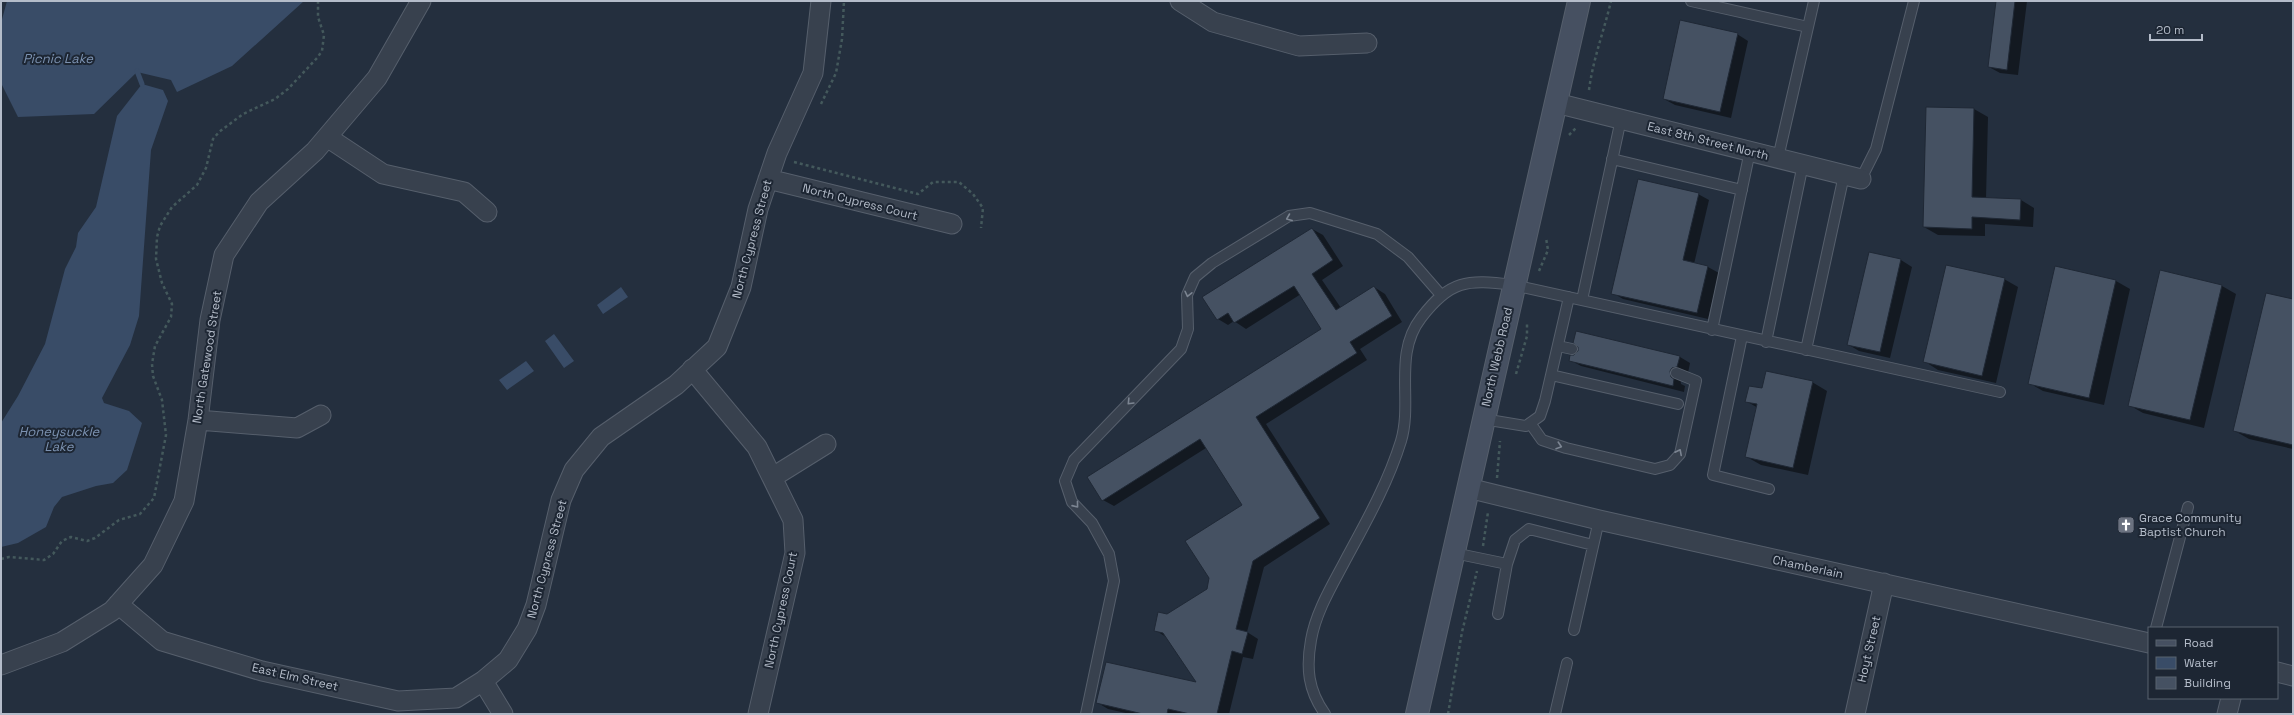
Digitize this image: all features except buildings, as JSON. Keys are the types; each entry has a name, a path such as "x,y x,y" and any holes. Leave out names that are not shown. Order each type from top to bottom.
{"main road":[{"name":"North Webb Road","path":"1417,714 1513,285 1579,1"}],"street":[{"name":"North Gatewood Street","path":"1,665 62,642 112,611 153,565 184,501 198,420 210,320 224,255 259,202 315,151 377,78 421,1"},
{"name":"North Cypress Street","path":"483,681 508,660 527,629 536,605 561,500 574,470 601,437 676,385 717,347 741,287 758,209 777,153 813,73 821,1"},
{"path":"1180,1 1213,22 1298,46 1367,43"},
{"name":"East 8th Street North","path":"1556,103 1853,177"},
{"path":"327,137 383,174 464,192 487,212"},
{"name":"North Cypress Court","path":"768,179 952,224"},
{"name":"North Cypress Court","path":"692,369 757,447 793,520 794,553 758,714"},
{"path":"198,420 297,428 322,415"},
{"path":"773,477 826,444"},
{"name":"Chamberlain","path":"1468,488 1599,520 2148,643"},
{"name":"Hoyt Street","path":"1854,714 1884,583"},
{"name":"East Elm Street","path":"118,604 162,641 262,671 398,701 456,698 483,681"},
{"path":"2278,672 2293,676"},
{"path":"483,681 503,714"},
{"path":"2227,714 2231,699"}],"lane":[{"path":"1691,1 1808,27"},
{"path":"1778,158 1814,1"},
{"path":"1806,350 1853,177 1876,149 1914,1"},
{"path":"1582,300 1621,119"},
{"path":"1712,330 1750,151"},
{"path":"1612,159 1742,190"},
{"path":"1766,342 1803,164"},
{"path":"1086,714 1114,581 1109,554 1092,523 1072,502 1065,481 1074,460 1181,349 1188,329 1187,295 1195,278 1212,263 1289,216 1310,213 1377,234 1408,257 1442,295"},
{"path":"1325,714 1313,694 1308,676 1311,638 1325,599 1390,473 1401,440 1406,415 1404,377 1406,353 1419,320 1442,295 1454,286 1485,282 1513,285 1766,342 2000,392"},
{"path":"1483,419 1526,426 1540,416 1569,297"},
{"path":"1742,336 1713,475 1769,489"},
{"path":"1558,346 1572,349"},
{"path":"1530,422 1542,440 1566,448 1655,469 1670,465 1680,454 1696,381 1676,373"},
{"path":"1551,375 1678,404"},
{"path":"2156,627 2188,507"},
{"path":"1574,630 1599,520"},
{"path":"1498,614 1507,564 1515,540 1529,529 1593,545"},
{"path":"1454,553 1507,564"},
{"path":"1555,714 1567,663"}],"path":[{"path":"1,559 9,557 44,560 53,554 62,540 71,537 88,541 95,538 119,520 140,514 154,498 166,435 162,400 153,376 152,364 155,346 172,317 172,304 162,283 156,260 157,237 160,226 172,207 197,185 206,168 213,139 219,132 243,114 275,99 288,89 318,58 322,51 324,35 318,17 318,1"},
{"path":"1589,90 1592,64 1604,30 1610,1"},
{"path":"794,162 918,194 933,182 959,182 974,194 982,208 981,228"},
{"path":"1497,478 1501,437"},
{"path":"1483,549 1489,509"},
{"path":"1448,714 1462,632 1478,568"}],"water":[{"name":"Picnic Lake","path":"7,1 304,1 232,66 177,92 171,80 137,72 94,114 18,117 1,83 1,23"},
{"name":"Honeysuckle Lake","path":"142,84 163,90 168,101 151,150 139,316 130,345 102,398 104,403 129,411 142,423 127,470 113,483 96,486 62,497 54,507 46,527 18,543 1,547 1,423 18,396 45,344 65,269 76,247 78,233 96,207 117,116"},
{"path":"621,287 628,297 603,314 597,305"},
{"path":"554,334 574,361 564,368 545,341"},
{"path":"526,361 534,371 507,390 499,380"}],"waterway":[{"path":"137,71 142,84"}],"place":[{"name":"Grace Community Baptist Church","path":"2126,525"}]}
